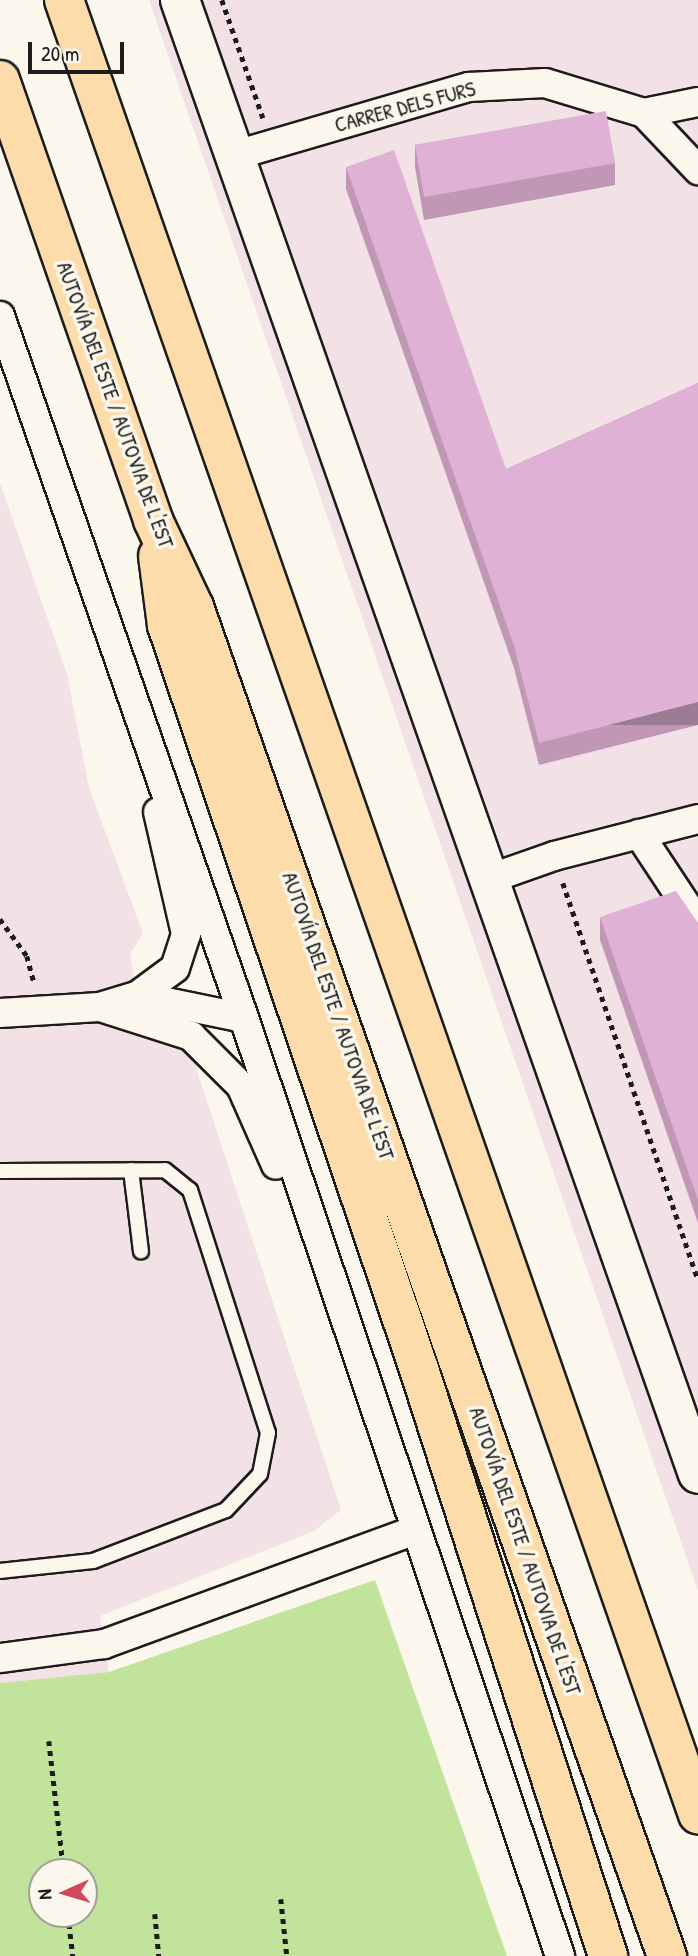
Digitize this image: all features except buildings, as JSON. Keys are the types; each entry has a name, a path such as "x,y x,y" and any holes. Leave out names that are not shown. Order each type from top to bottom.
{"highway":[{"path":"64,0 698,1814"},
{"name":"AUTOVÍA DEL ESTE / AUTOVIA DE L'EST","path":"0,80 153,520 194,607 667,1956"},
{"path":"153,520 167,625 419,1369 608,1956"}],"street":[{"path":"180,0 251,151 486,880 688,1412 698,1474"},
{"name":"CARRER DELS FURS","path":"251,151 469,87 545,83 645,113 698,102"},
{"path":"645,113 698,170"},
{"path":"0,316 244,1018 560,1956"},
{"path":"0,1013 100,1007 137,996 175,968 186,934 167,868 145,730"},
{"path":"486,880 554,856 698,819"},
{"path":"639,834 698,923"},
{"path":"137,996 244,1018"},
{"path":"100,1007 191,1036 241,1086 347,1326"},
{"path":"0,1658 104,1644 416,1530"}],"lane":[{"path":"131,1170 141,1251"},
{"path":"0,1171 165,1170 190,1190 268,1433 260,1474 226,1510 93,1561 0,1571"}],"path":[{"path":"222,0 262,113 251,151"},
{"path":"554,856 698,1280"},
{"path":"0,919 27,956 41,1010"},
{"path":"49,1741 62,1858"},
{"path":"281,1899 287,1956"},
{"path":"155,1913 159,1956"},
{"path":"70,1928 73,1956"}],"shaded area":[{"path":"149,0 698,0 698,1591"},
{"path":"0,483 67,674 89,788 143,933 130,955 137,996 191,1036 198,1074 341,1510 314,1531 100,1616 109,1672 0,1683"}],"green space":[{"path":"375,1580 507,1956 0,1956 0,1683 109,1672"}]}
